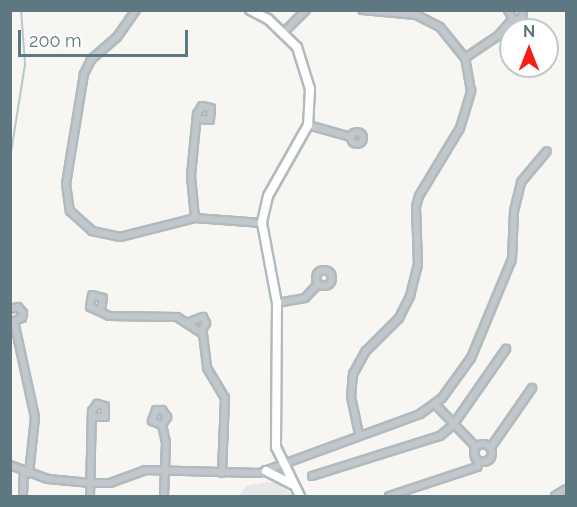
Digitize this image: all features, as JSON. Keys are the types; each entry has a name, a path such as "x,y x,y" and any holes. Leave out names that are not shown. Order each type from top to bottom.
{"street":[{"path":"136,10 117,37 91,60 84,74 66,184 69,207 84,226 110,237 127,236 195,218 262,224"},
{"path":"250,10 284,32 297,47 308,78 311,100 308,125 268,196 262,224 277,303 274,428 284,465 300,496"},
{"path":"284,32 306,10"},
{"path":"360,434 351,397 353,374 366,351 399,318 410,296 418,266 416,207 423,186 467,113 471,79 465,58 447,33 432,22 408,14 362,10"},
{"path":"465,58 499,35"},
{"path":"195,218 191,158 199,119"},
{"path":"308,125 351,137"},
{"path":"10,465 26,473 91,483 110,483 145,470 222,473 266,471 360,434 401,422 435,404 471,358 512,259 514,211 521,182 547,151"},
{"path":"277,303 305,298 318,284"},
{"path":"10,309 18,307 23,313 20,320 12,320 29,376 35,417 23,496"},
{"path":"101,310 115,316 177,317 189,322 201,332 206,342 207,368 225,398 222,473"},
{"path":"189,322 203,317 206,323 201,332"},
{"path":"312,476 424,442 453,425 506,349"},
{"path":"479,461 491,458 491,447 531,388"},
{"path":"435,404 476,447"},
{"path":"90,496 94,417"},
{"path":"162,424 164,496"},
{"path":"476,447 485,444 491,447"},
{"path":"476,447 474,454 479,461"},
{"path":"389,496 477,467 479,461"},
{"path":"266,471 293,484"},
{"path":"555,496 567,489"}],"shaded area":[{"path":"266,482 277,483 294,496 239,496 246,486"}],"waterway":[{"path":"10,159 25,64 21,10"}]}
